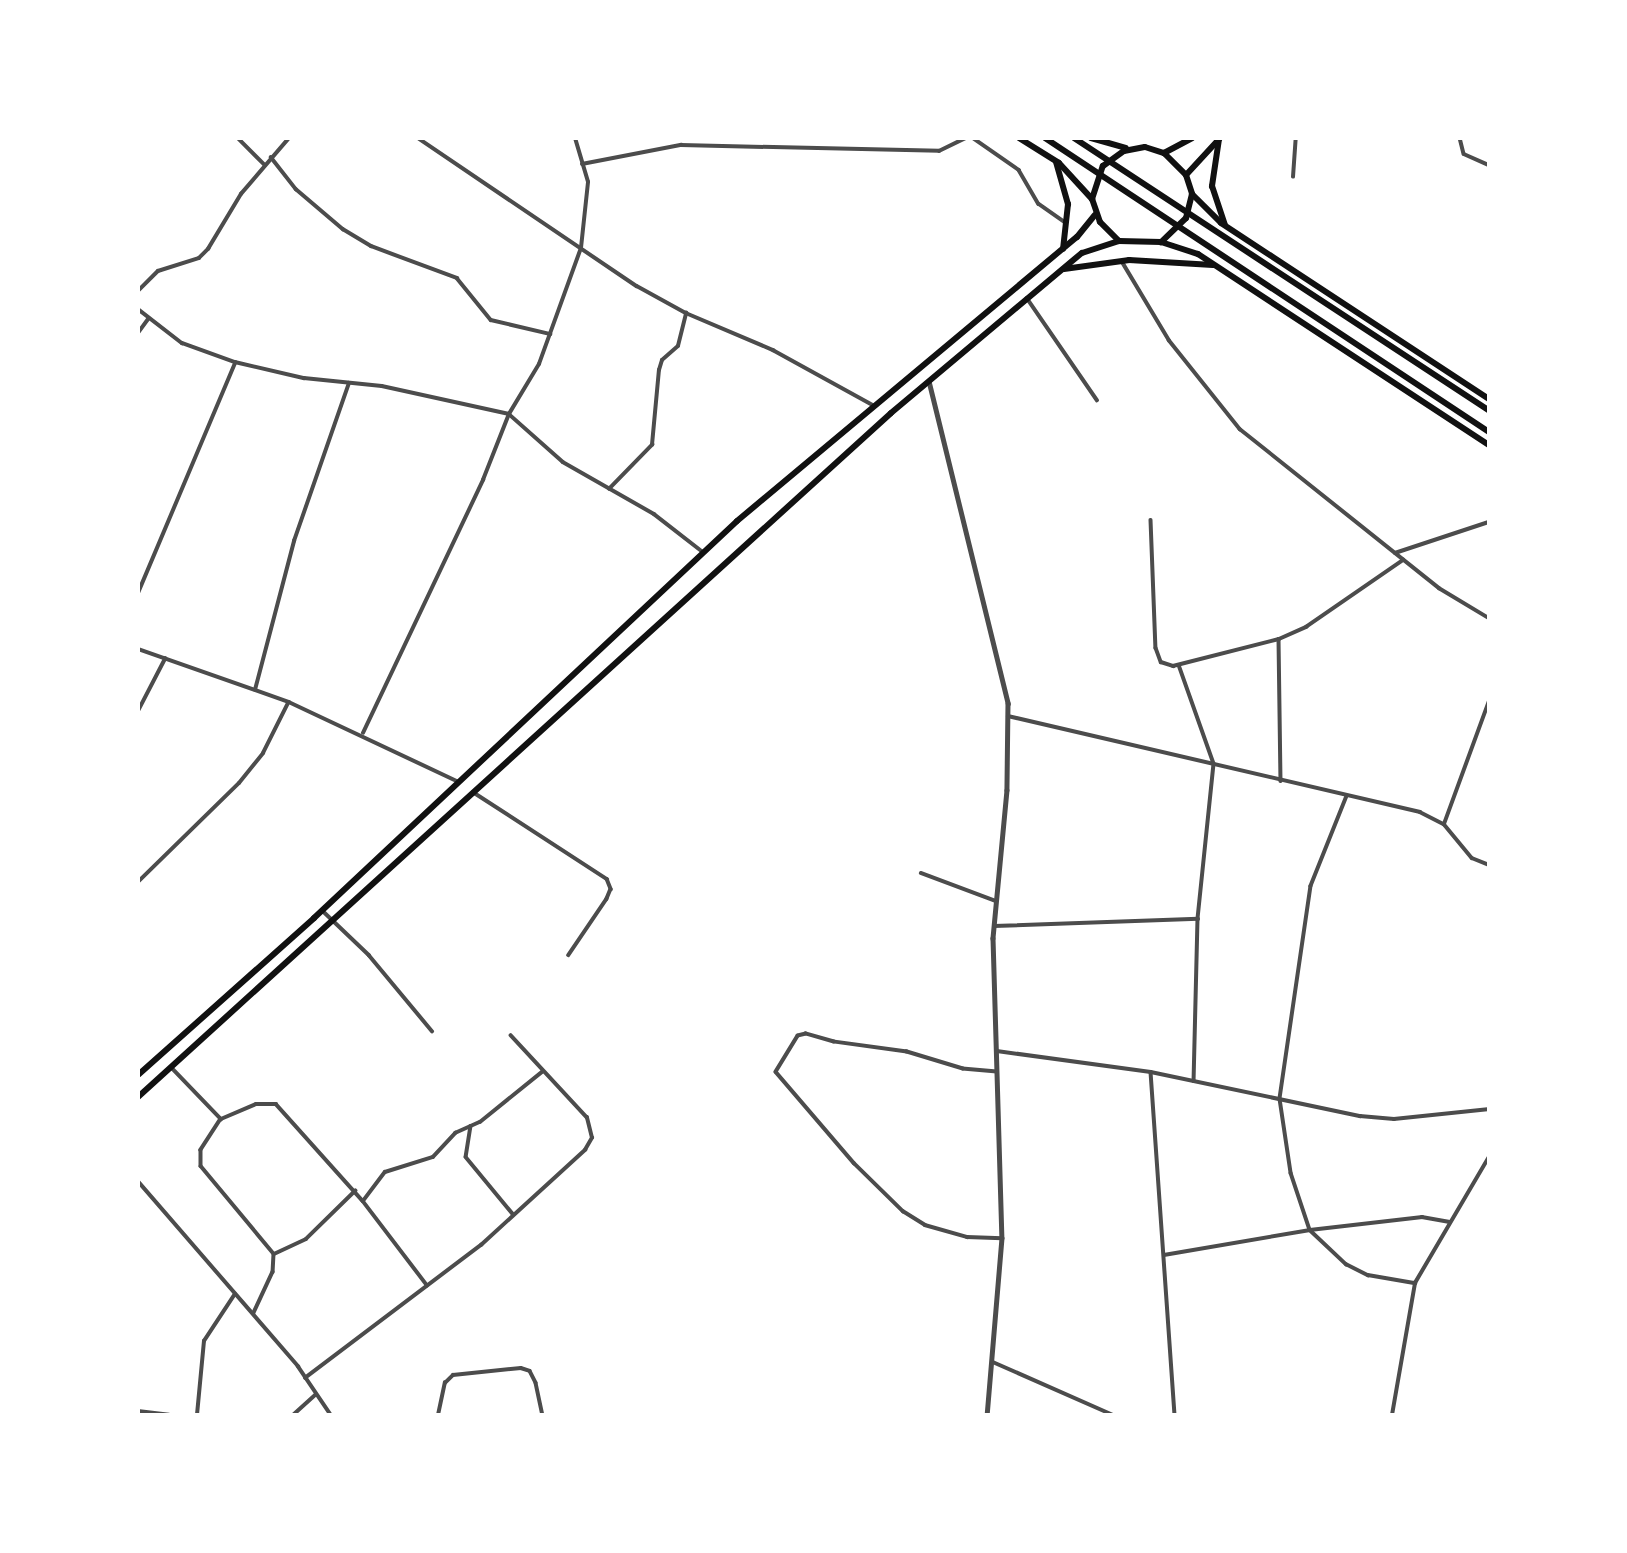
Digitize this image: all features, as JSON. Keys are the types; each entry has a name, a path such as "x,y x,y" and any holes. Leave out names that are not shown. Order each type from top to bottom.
{"main road":[{"path":"1019,138 1056,160 1092,199 1096,215 1119,241"},
{"path":"1045,138 1241,265 1489,432"},
{"path":"1074,138 1489,411"},
{"path":"1091,138 1164,153 1186,175 1192,194 1226,227 1489,399"},
{"path":"1164,153 1192,138"},
{"path":"1186,175 1220,139"},
{"path":"1220,139 1212,186 1226,227"},
{"path":"1092,199 1103,166 1132,148"},
{"path":"1056,160 1067,190 1062,249"},
{"path":"1161,242 1182,226 1192,194"},
{"path":"138,1075 323,911 703,552 873,405 1062,249 1096,215"},
{"path":"138,1097 471,791 929,381 1026,296 1092,248 1119,241 1161,242 1185,247 1489,445"},
{"path":"1062,269 1122,261 1216,265"}],"street":[{"path":"238,138 265,164"},
{"path":"138,291 158,271 199,258 208,250 241,194 289,138"},
{"path":"418,138 581,248 686,313 773,350 873,405"},
{"path":"363,733 483,480 509,415 539,364 581,248 589,202 575,138"},
{"path":"582,164 681,145 939,151 966,138"},
{"path":"973,138 1019,170 1040,204 1066,223"},
{"path":"1293,177 1296,138"},
{"path":"1460,138 1464,154 1489,165"},
{"path":"271,157 296,189 342,229 371,246 457,278 491,320 550,334"},
{"path":"1122,261 1169,340 1240,429 1403,560 1489,618"},
{"path":"1026,296 1097,400"},
{"path":"138,309 183,343 235,362 509,415 563,462 654,514 703,552"},
{"path":"609,489 652,445 659,370 663,360 678,346 686,313"},
{"path":"138,333 148,319"},
{"path":"138,593 235,362"},
{"path":"929,381 1002,670 1008,716 993,926 1002,1238 987,1415"},
{"path":"255,690 294,541 349,383"},
{"path":"1151,520 1156,648 1161,662 1179,665 1279,639 1306,627 1403,560"},
{"path":"1395,553 1489,522"},
{"path":"1279,639 1281,781"},
{"path":"138,649 289,702 363,733 459,782"},
{"path":"138,711 165,659"},
{"path":"1179,665 1214,764 1198,919 1194,1081"},
{"path":"1444,824 1489,701"},
{"path":"138,881 239,783 263,754 289,702"},
{"path":"1008,716 1420,813 1444,824 1472,858 1489,865"},
{"path":"471,791 607,879 611,889 607,899 569,955"},
{"path":"1347,796 1311,886 1280,1099 1291,1172 1310,1230 1346,1264 1368,1275 1415,1283"},
{"path":"921,873 996,901"},
{"path":"323,911 369,954 432,1031"},
{"path":"993,926 1103,926 1198,919"},
{"path":"997,1072 962,1069 907,1052 806,1034 798,1036 776,1072 854,1163 904,1211 925,1225 967,1237 1002,1238"},
{"path":"305,1378 427,1286 585,1150 592,1138 587,1118 542,1072 512,1036"},
{"path":"997,1051 1151,1072 1394,1119 1489,1109"},
{"path":"172,1068 221,1119"},
{"path":"363,1201 385,1172 433,1157 455,1133 471,1126 542,1072"},
{"path":"1151,1072 1175,1415"},
{"path":"254,1313 273,1272 274,1254 201,1166 201,1150 221,1119 256,1104 276,1104 355,1191 427,1286"},
{"path":"471,1126 466,1157 513,1214"},
{"path":"1392,1415 1415,1283 1489,1157"},
{"path":"138,1181 254,1313 331,1415"},
{"path":"274,1254 306,1239 355,1191"},
{"path":"1164,1255 1310,1230 1422,1217 1450,1222"},
{"path":"197,1415 204,1341 236,1293"},
{"path":"993,1362 1113,1415"},
{"path":"438,1415 445,1383 453,1375 521,1368 530,1371 536,1383 542,1415"},
{"path":"293,1415 315,1395"},
{"path":"138,1411 169,1415"}]}
